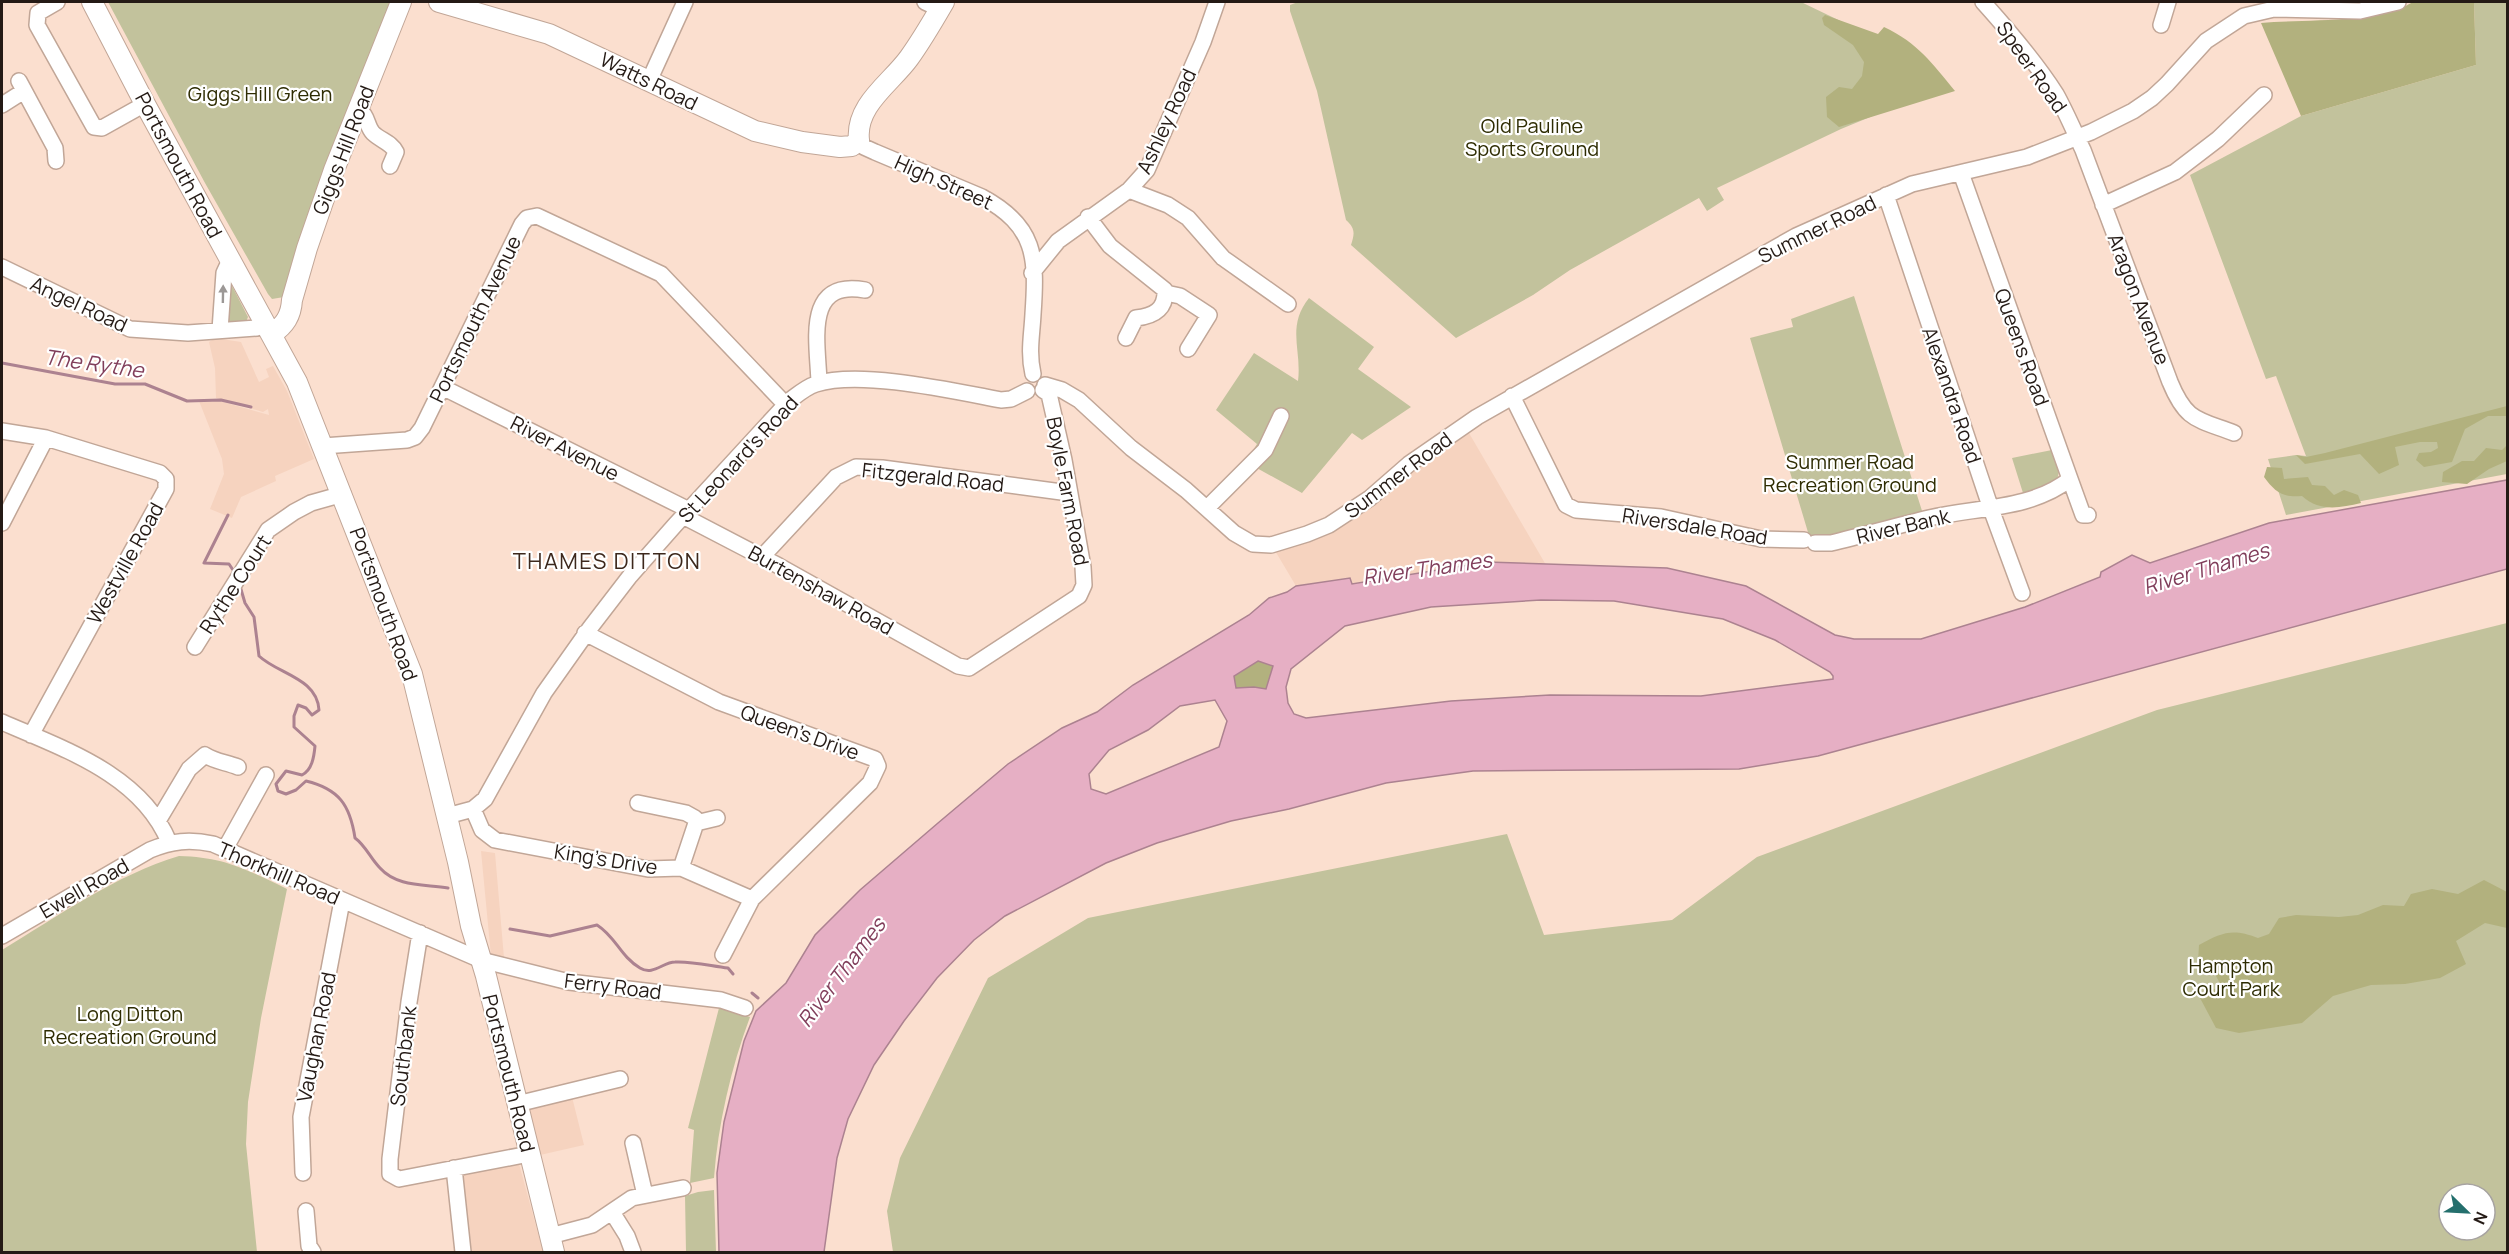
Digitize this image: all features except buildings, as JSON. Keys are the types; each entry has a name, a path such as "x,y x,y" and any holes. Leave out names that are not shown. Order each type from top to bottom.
{"main road":[{"name":"Portsmouth Road","path":"92,2 297,382 412,674 471,926 552,1244"},
{"name":"Giggs Hill Road","path":"268,328 270,312 292,300 318,213 401,2"},
{"name":"Watts Road","path":"439,2 464,5 544,32 738,125 769,135 814,144 852,146 859,140"},
{"path":"859,140 860,123 869,103 908,60 936,4"}],"street":[{"path":"57,2 38,13 37,25 94,127 102,128 145,104"},
{"path":"649,81 685,2"},
{"name":"Ashley Road","path":"1032,273 1058,241 1088,217 1129,190 1147,170 1218,2"},
{"name":"Speer Road","path":"1983,2 2038,68 2056,96 2076,136"},
{"path":"2161,25 2168,2"},
{"name":"Summer Road","path":"1207,508 1234,532 1253,544 1262,546 1307,534 1351,512 1383,488 1409,464 1477,417 1796,236 1912,184 2027,157 2091,132 2133,111 2152,98 2206,41 2242,9 2360,11 2398,2"},
{"path":"2,105 22,86 55,148 56,160"},
{"path":"2103,205 2175,172 2218,139 2264,94"},
{"path":"358,111 364,115 375,136 394,147 396,152 390,166"},
{"name":"Aragon Avenue","path":"2076,136 2170,382 2183,409 2193,417 2234,433"},
{"name":"High Street","path":"859,140 864,147 951,183 999,206 1015,219 1028,237"},
{"name":"Queens Road","path":"1961,173 2083,515 2088,515"},
{"path":"1129,190 1168,205 1188,218 1223,258 1288,304"},
{"name":"Alexandra Road","path":"1886,195 1991,509 2022,593"},
{"name":"Portsmouth Avenue","path":"323,446 415,438 522,224 527,218 537,216 661,274 786,405"},
{"path":"1088,217 1110,246 1159,283 1166,293 1186,299 1209,315 1188,349"},
{"path":"1033,374 1029,340 1033,316 1032,252 1028,237 1053,243 1058,241"},
{"path":"220,330 224,273 230,260"},
{"name":"Angel Road","path":"2,267 130,329 188,333 268,328"},
{"path":"819,383 817,321 821,307 827,295 835,290 848,287 857,293"},
{"path":"1126,338 1136,318 1150,317 1157,313 1166,293"},
{"path":"1044,387 1041,376 1033,374 1027,376 1024,382 1027,391 1033,394 1044,387 1062,390 1079,400 1131,448 1207,508 1265,450 1281,416"},
{"name":"St Leonard's Road","path":"472,809 485,799 526,723 585,633 630,576 686,513 786,405 800,393 819,383 837,379 859,379 1001,399 1011,399 1027,391"},
{"name":"River Avenue","path":"442,387 686,513"},
{"name":"Boyle Farm Road","path":"958,666 964,669 974,665 1068,604 1082,592 1083,567 1051,401 1044,387"},
{"name":"Riversdale Road","path":"1512,396 1566,505 1576,510 1661,517 1761,539 1809,542"},
{"name":"Westville Road","path":"2,430 46,438 160,473 166,479 166,489 31,735"},
{"path":"2,523 46,438"},
{"name":"Fitzgerald Road","path":"762,557 836,477 856,467 1069,493"},
{"name":"River Bank","path":"1809,542 1857,537 1931,518 1991,509 2046,495 2070,479"},
{"name":"Rythe Court","path":"195,647 268,530 311,503 343,494"},
{"name":"Burtenshaw Road","path":"686,513 958,666"},
{"name":"Queen's Drive","path":"585,633 719,702 875,759 878,766 870,783 752,899"},
{"path":"2,722 114,776 133,791 158,821 169,842"},
{"path":"158,821 189,769 205,755 217,763 227,763 238,767"},
{"path":"225,849 266,775"},
{"path":"638,802 687,813 694,818 696,823 681,867"},
{"path":"447,816 472,809"},
{"name":"King's Drive","path":"472,809 482,830 495,840 648,869 681,867 752,899"},
{"path":"696,823 717,818"},
{"name":"Thorkhill Road","path":"169,842 190,840 213,844 481,960"},
{"name":"Ewell Road","path":"2,936 150,850 169,842"},
{"path":"723,956 752,899"},
{"name":"Vaughan Road","path":"303,1173 301,1117 342,901"},
{"name":"Southbank","path":"420,933 409,1002 389,1170 393,1177 399,1179 454,1168"},
{"name":"Ferry Road","path":"481,960 569,982 721,1000 745,1008"},
{"path":"517,1104 620,1079"},
{"path":"633,1143 645,1195"},
{"path":"463,1252 454,1168 529,1154"},
{"path":"552,1244 592,1225 632,1198 683,1188"},
{"path":"306,1212 309,1246 313,1252"},
{"path":"612,1212 627,1236 633,1252"}],"shaded area":[{"path":"215,338 241,342 259,382 269,377 266,369 273,366 287,391 314,459 275,476 276,481 241,497 232,518 210,509 224,474 222,459 199,401 216,400 269,415 268,409 263,412 216,398 215,368 209,342"},
{"path":"1469,433 1546,565 1487,562 1351,584 1349,578 1296,586 1274,549 1333,527"},
{"path":"481,851 495,853 504,958 491,956"},
{"path":"572,1097 584,1145 540,1155 528,1105"},
{"path":"518,1160 543,1252 471,1252 462,1171"}],"green space":[{"name":"Giggs Hill Green","path":"108,2 395,2 284,297 272,299 268,294 205,183"},
{"name":"Old Pauline Sports Ground","path":"1298,2 1801,2 1855,28 1892,108 1841,129 1717,188 1724,200 1707,211 1699,198 1570,270 1533,295 1456,338 1351,245 1353,231 1346,220 1317,91 1290,11 1290,5"},
{"path":"2413,2 2474,2 2476,65 2301,116 2261,23 2360,17 2398,9"},
{"path":"2474,2 2507,2 2507,474 2286,515 2268,459 2306,456 2276,376 2266,379 2190,175 2301,116 2476,65"},
{"path":"1825,15 1878,34 1884,27 1896,33 1924,54 1955,91 1839,127 1827,117 1826,97 1839,87 1852,89 1862,76 1864,62 1853,45 1824,25 1822,18"},
{"path":"231,284 248,317 246,322 230,324 226,321"},
{"name":"Summer Road Recreation Ground","path":"1854,296 1923,514 1843,534 1810,539 1750,338 1793,327 1791,319"},
{"path":"1309,298 1374,347 1358,369 1411,407 1362,440 1352,433 1302,493 1246,462 1257,444 1216,410 1254,353 1298,381 1296,329 1302,309"},
{"path":"2507,406 2507,416 2488,416 2465,429 2452,462 2424,467 2416,460 2419,453 2431,452 2438,448 2437,442 2420,442 2395,447 2399,465 2379,474 2360,454 2305,464 2296,455 2306,457 2325,453"},
{"path":"2507,445 2507,461 2489,469 2467,484 2442,482 2443,472 2462,461 2474,461 2486,448 2502,450"},
{"path":"2052,450 2059,471 2057,481 2037,490 2023,493 2012,458"},
{"path":"2267,467 2282,468 2284,479 2308,477 2312,485 2325,486 2334,495 2344,490 2358,495 2361,503 2323,507 2302,496 2285,495 2272,487 2264,477"},
{"name":"Hampton Court Park","path":"2507,623 2507,1252 893,1252 887,1211 900,1158 988,978 1088,918 1507,834 1544,935 1672,920 1757,857 2157,710"},
{"path":"1258,661 1274,666 1266,690 1254,687 1236,688 1234,676"},
{"name":"Long Ditton Recreation Ground","path":"179,856 223,862 247,870 287,889 261,1018 248,1102 246,1144 257,1252 2,1252 2,950 110,885"},
{"path":"2484,880 2507,892 2507,928 2485,923 2456,941 2466,964 2440,978 2405,984 2371,985 2333,996 2302,1023 2239,1033 2216,1028 2200,998 2221,985 2212,969 2198,962 2199,945 2221,934 2234,932 2258,938 2269,934 2279,918 2296,915 2339,917 2358,915 2383,905 2404,906 2411,894 2432,889 2458,894"},
{"path":"719,1008 750,1017 726,1096 714,1178 690,1183 694,1130 688,1128"},
{"path":"714,1190 716,1252 686,1252 685,1196"}],"water":[{"name":"River Thames","path":"2507,480 2507,569 1818,756 1739,769 1473,771 1386,783 1289,809 1231,821 1157,843 1106,863 1005,916 974,940 937,978 874,1065 848,1119 837,1158 824,1252 719,1252 717,1173 724,1122 744,1041 756,1011 786,983 815,935 860,890 1008,764 1062,728 1097,712 1133,685 1249,615 1269,598 1287,592 1296,586 1350,578 1352,584 1487,562 1667,568 1746,586 1835,635 1854,639 1921,639 2025,607 2100,577 2101,572 2132,555 2150,563 2269,523","holes":["1541,600 1614,601 1723,619 1775,640 1830,672 1833,679 1701,696 1550,695 1451,701 1306,718 1294,714 1288,703 1286,687 1291,669 1345,626 1431,607","1258,661 1273,666 1266,689 1236,688 1234,676","1215,700 1227,721 1219,747 1106,794 1091,789 1089,774 1109,750 1148,730 1180,706"]}],"waterway":[{"name":"The Rythe","path":"2,363 115,384 145,384 187,401 221,400 251,407"},
{"path":"228,515 204,563 229,564 233,570"},
{"path":"240,586 245,603 254,617 259,656 304,684 317,699 319,710 312,715 306,708 298,705 294,716 294,727 315,746 310,767 302,775 286,771 276,784 278,791 286,794 296,790 306,781 327,789 335,794 346,808 355,838 387,874 394,879 411,884 448,888"},
{"name":"The Rythe","path":"510,929 550,936 597,925 609,935 633,963 645,970 654,970 671,963 681,962 728,968 733,974"},
{"name":"The Rythe","path":"752,993 758,998"}],"district":[{"name":"THAMES DITTON","path":"607,561"}]}
